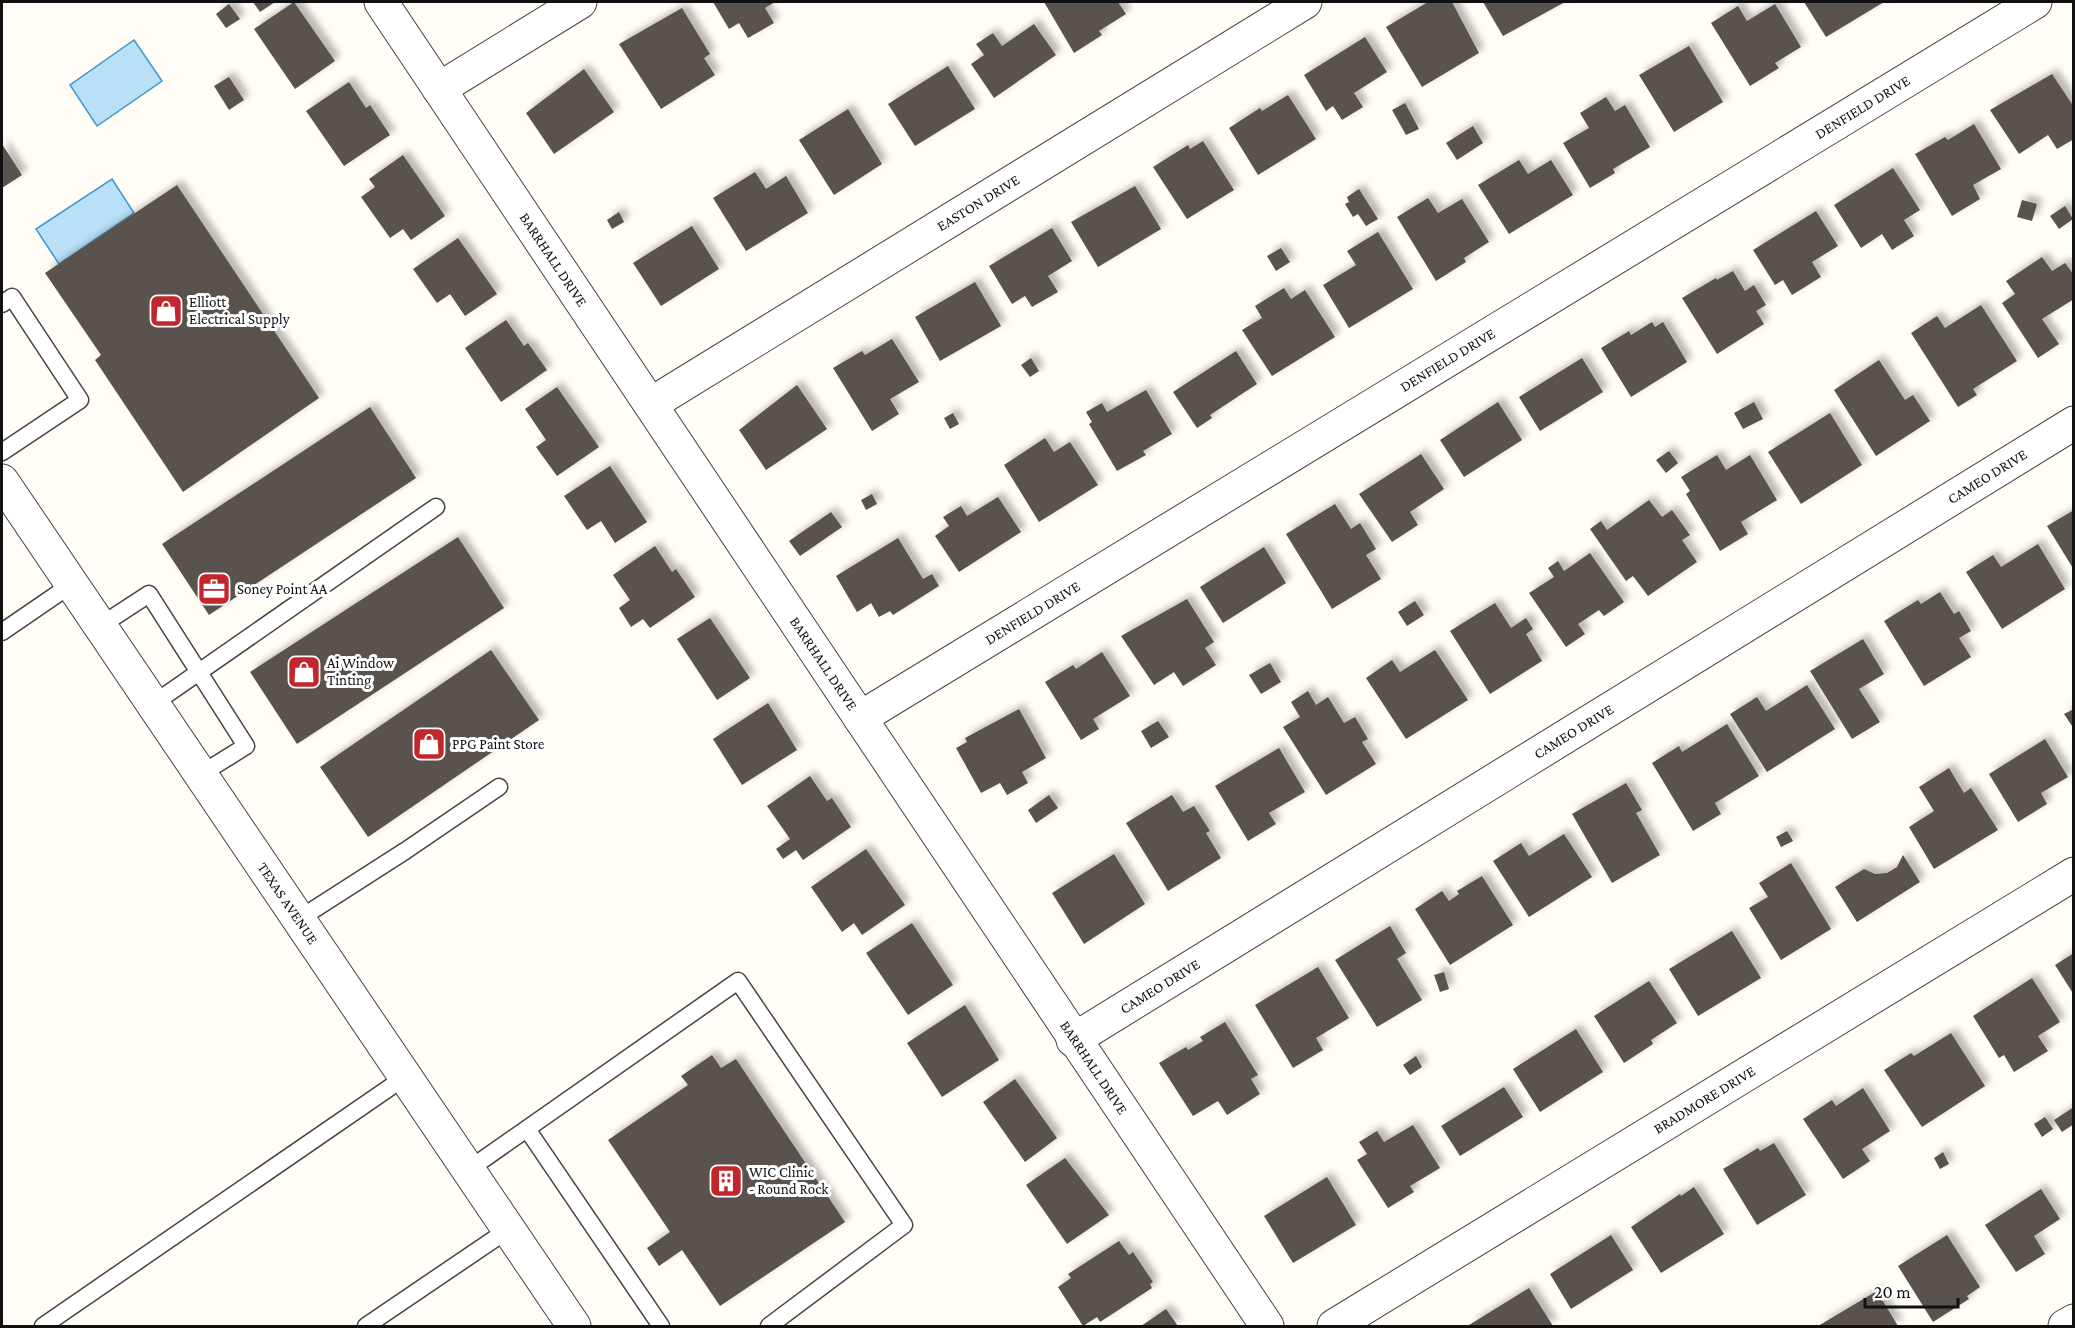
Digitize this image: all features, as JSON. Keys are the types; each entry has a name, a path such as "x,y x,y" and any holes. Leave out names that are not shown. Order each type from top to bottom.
{"street":[{"name":"BARRHALL DRIVE","path":"381,2 1266,1326"},
{"path":"439,89 580,2"},
{"name":"EASTON DRIVE","path":"651,404 1305,2"},
{"name":"DENFIELD DRIVE","path":"860,718 2035,2"},
{"name":"CAMEO DRIVE","path":"1073,1040 2073,423"},
{"name":"TEXAS AVENUE","path":"7,501 72,585 574,1326"},
{"name":"BRADMORE DRIVE","path":"1334,1326 2073,874"},
{"path":"2065,1326 2073,1321"}],"lane":[{"path":"2,304 12,297 80,400 2,452"},
{"path":"153,705 436,507"},
{"path":"2,632 72,585"},
{"path":"100,626 149,594 246,746 201,774"},
{"path":"298,919 405,851 499,787"},
{"path":"468,1170 738,981 904,1225 769,1326"},
{"path":"43,1326 405,1077"},
{"path":"527,1129 661,1326"},
{"path":"366,1326 508,1229"}],"water":[{"path":"134,40 162,81 97,126 70,85"},
{"path":"112,179 134,213 59,264 36,229"}],"building":[{"path":"253,2 275,2 260,12"},
{"path":"294,2 335,61 295,89 254,29"},
{"path":"713,2 775,2 765,8 774,23 748,38 739,23 729,29"},
{"path":"1044,2 1118,2 1126,14 1099,31 1102,35 1074,53"},
{"path":"1428,2 1452,2 1479,53 1422,87 1386,27"},
{"path":"1483,2 1565,2 1503,36"},
{"path":"1804,2 1884,2 1826,37"},
{"path":"229,4 240,19 226,28 216,14"},
{"path":"1775,4 1801,47 1775,63 1779,68 1750,86 1711,23 1738,6 1747,21"},
{"path":"682,8 710,54 704,58 715,75 661,109 619,44"},
{"path":"1034,24 1056,55 994,98 971,64 984,55 976,44 993,33 1002,46"},
{"path":"1365,37 1387,72 1354,93 1363,107 1342,120 1333,106 1326,111 1304,75"},
{"path":"1689,46 1723,102 1674,132 1639,75"},
{"path":"948,66 975,109 915,146 888,104"},
{"path":"584,69 614,112 554,154 526,113"},
{"path":"2052,74 2074,107 2074,139 2057,149 2048,135 2019,154 1990,110"},
{"path":"229,77 244,100 229,110 214,86"},
{"path":"349,82 366,108 370,105 390,135 344,166 306,111"},
{"path":"1288,95 1316,139 1258,175 1229,128 1260,108 1262,111"},
{"path":"1606,97 1615,111 1625,105 1650,147 1613,169 1615,173 1590,188 1563,143 1589,128 1580,113"},
{"path":"1405,103 1419,129 1406,135 1392,110"},
{"path":"848,109 882,164 834,195 799,140"},
{"path":"1974,124 2001,169 1973,185 1980,199 1952,216 1915,154 1945,137 1948,140"},
{"path":"1473,126 1483,143 1457,160 1446,143"},
{"path":"1203,141 1234,190 1187,219 1153,167 1188,145 1190,149"},
{"path":"2,144 22,175 2,188"},
{"path":"403,155 445,216 411,240 403,229 390,238 361,197 375,187 369,179"},
{"path":"1519,160 1528,174 1551,160 1573,195 1509,234 1478,185"},
{"path":"1893,168 1920,210 1904,220 1914,236 1892,250 1882,234 1861,248 1834,205"},
{"path":"755,172 766,189 786,176 808,213 746,251 713,198"},
{"name":"Elliott Electrical Supply","path":"177,185 319,398 183,492 95,360 101,355 45,273"},
{"path":"1135,186 1161,229 1098,267 1071,222"},
{"path":"1359,189 1378,219 1366,226 1358,214 1353,217 1345,204 1349,202 1347,197"},
{"path":"1428,198 1438,213 1462,199 1489,242 1464,258 1466,262 1436,281 1397,217"},
{"path":"2022,200 2037,204 2032,221 2017,217"},
{"path":"2065,206 2073,219 2059,229 2050,216"},
{"path":"1816,211 1838,246 1812,262 1821,277 1792,295 1783,280 1775,285 1753,250"},
{"path":"619,212 624,222 612,229 607,220"},
{"path":"692,226 719,269 661,306 633,263"},
{"path":"1052,228 1072,261 1048,276 1058,292 1032,307 1025,296 1012,304 989,266"},
{"path":"1378,232 1413,289 1349,328 1323,285 1356,265 1347,251"},
{"path":"458,238 497,294 465,316 450,294 437,303 413,269"},
{"path":"1281,248 1290,262 1276,271 1267,256"},
{"path":"2042,257 2052,271 2065,263 2074,275 2074,299 2042,319 2059,344 2038,358 2002,303 2015,294 2006,281"},
{"path":"1733,271 1745,291 1754,285 1766,305 1756,311 1764,324 1717,354 1682,298"},
{"path":"975,282 1001,326 940,361 915,317"},
{"path":"1284,288 1291,299 1305,290 1335,337 1272,376 1242,330 1262,318 1255,306"},
{"path":"1981,305 2017,361 1973,389 1977,395 1958,407 1911,333 1937,316 1945,328"},
{"path":"506,320 524,346 528,343 547,370 501,402 465,348"},
{"path":"1652,322 1655,327 1663,322 1687,362 1631,397 1601,348 1629,331 1631,335"},
{"path":"892,339 919,382 890,399 899,414 872,431 833,368 862,351 865,355"},
{"path":"1236,351 1257,384 1210,415 1212,418 1197,428 1173,392"},
{"path":"1031,358 1039,371 1030,377 1021,365"},
{"path":"1582,358 1603,392 1540,431 1519,397"},
{"path":"1879,360 1905,400 1913,395 1930,421 1876,456 1834,390"},
{"path":"797,385 827,429 766,470 739,430"},
{"path":"557,387 599,447 557,476 536,447 546,440 525,409"},
{"path":"1146,390 1172,434 1143,451 1146,455 1117,471 1089,424 1092,422 1086,412 1102,403 1107,412"},
{"path":"1498,402 1522,440 1464,477 1440,440"},
{"path":"1754,402 1763,419 1743,429 1734,413"},
{"path":"370,407 416,478 209,615 162,544"},
{"path":"953,413 959,424 950,429 944,418"},
{"path":"1830,413 1862,465 1801,504 1768,452"},
{"path":"1045,438 1054,452 1070,442 1098,485 1039,522 1004,465"},
{"path":"1669,451 1678,463 1666,473 1656,460"},
{"path":"1421,454 1444,489 1410,512 1418,525 1392,542 1359,494"},
{"path":"1717,455 1726,470 1750,455 1777,500 1741,522 1748,534 1720,551 1686,494 1690,491 1681,477"},
{"path":"610,466 647,522 615,543 601,521 587,530 564,496"},
{"path":"872,494 877,504 866,510 861,500"},
{"path":"998,497 1021,532 959,572 935,536 949,526 943,517 961,506 967,516"},
{"path":"1649,500 1662,517 1672,510 1690,535 1682,540 1697,562 1648,596 1633,576 1626,581 1590,529 1601,521 1607,530"},
{"path":"1335,504 1351,529 1360,523 1376,549 1366,555 1381,579 1332,609 1286,534"},
{"path":"2074,510 2074,570 2047,526"},
{"path":"831,512 842,527 800,556 789,541"},
{"path":"458,537 504,608 297,744 250,672"},
{"path":"898,538 923,579 932,574 939,586 893,615 890,611 879,617 871,603 857,612 836,576"},
{"path":"2038,544 2065,589 2002,629 1966,572 1993,555 2001,567"},
{"path":"655,546 672,572 676,569 695,597 650,628 643,619 631,627 619,608 630,600 613,575"},
{"path":"1264,547 1286,583 1223,623 1200,587"},
{"path":"1590,553 1624,602 1604,616 1599,610 1578,624 1585,634 1566,647 1529,593 1554,577 1548,568 1558,561 1564,571"},
{"path":"1940,592 1954,614 1959,611 1971,631 1959,638 1971,657 1924,686 1884,621 1918,600 1921,604"},
{"path":"1187,599 1214,642 1205,648 1216,665 1183,686 1174,672 1154,685 1121,636"},
{"path":"1415,601 1424,615 1407,626 1398,612"},
{"path":"1495,603 1511,628 1526,618 1533,629 1526,634 1542,661 1490,694 1450,631"},
{"path":"710,618 750,678 717,700 677,639"},
{"path":"1863,639 1884,674 1859,689 1880,722 1852,739 1810,671"},
{"name":"PPG Paint Store","path":"491,650 539,720 368,837 320,767"},
{"path":"1435,650 1468,700 1406,739 1366,678 1392,660 1400,672"},
{"path":"1102,652 1130,696 1093,719 1099,729 1081,740 1045,682 1073,665 1076,669"},
{"path":"1270,663 1281,682 1261,694 1249,675"},
{"path":"1807,685 1835,729 1767,772 1730,714 1757,697 1766,711"},
{"path":"1308,691 1316,705 1328,697 1344,723 1355,717 1368,739 1362,742 1376,764 1326,795 1283,727 1300,717 1291,702"},
{"path":"768,703 797,750 742,785 713,739"},
{"path":"1019,709 1046,758 1022,772 1028,783 1007,795 1000,783 981,793 956,748 967,742 965,738"},
{"path":"2074,709 2074,729 2064,714"},
{"path":"1158,721 1169,737 1151,748 1141,731"},
{"path":"1727,724 1759,776 1715,803 1721,814 1693,831 1652,763 1679,746 1682,752"},
{"path":"2045,739 2068,777 2041,793 2047,804 2018,822 1989,774"},
{"path":"1279,748 1305,792 1269,813 1276,824 1248,841 1215,786"},
{"path":"1949,768 1964,793 1971,788 1998,830 1934,869 1909,827 1934,811 1919,787"},
{"path":"810,776 827,801 832,798 851,827 803,860 796,850 783,859 776,849 790,839 767,806"},
{"path":"1626,783 1642,810 1636,813 1660,855 1612,883 1572,814"},
{"path":"1049,795 1058,808 1036,823 1028,810"},
{"path":"1172,795 1183,812 1194,806 1210,831 1206,833 1221,858 1168,891 1126,823"},
{"path":"1787,831 1793,841 1781,847 1776,837"},
{"path":"1564,834 1592,877 1529,917 1493,861 1521,843 1529,856"},
{"path":"866,849 905,905 862,935 854,923 842,932 811,887"},
{"path":"1114,854 1145,904 1084,944 1052,893"},
{"path":"1903,855 1920,882 1857,922 1835,887 1864,869 1875,874 1887,873 1897,867"},
{"path":"1791,863 1831,929 1781,960 1749,908 1768,897 1759,883"},
{"path":"1482,876 1513,925 1450,965 1415,909 1442,891 1449,901 1459,894 1457,891"},
{"path":"912,923 953,985 908,1015 866,953"},
{"path":"1390,926 1406,953 1397,959 1422,1000 1377,1027 1335,960"},
{"path":"1732,931 1761,978 1698,1016 1669,969"},
{"path":"2074,953 2074,995 2055,965"},
{"path":"1318,967 1349,1018 1316,1038 1323,1050 1293,1068 1255,1005"},
{"path":"1444,972 1449,989 1440,992 1434,975"},
{"path":"2032,978 2060,1022 2038,1036 2048,1051 2014,1072 2004,1055 1999,1058 1973,1016"},
{"path":"1649,981 1677,1023 1651,1040 1653,1044 1624,1063 1594,1016"},
{"path":"965,1005 999,1060 942,1097 907,1043"},
{"path":"1225,1022 1258,1075 1251,1079 1260,1094 1227,1115 1218,1101 1193,1116 1159,1063 1186,1047 1188,1050 1203,1041 1200,1037"},
{"path":"1576,1029 1603,1072 1540,1112 1513,1069"},
{"path":"1951,1033 1985,1086 1922,1127 1884,1070 1911,1053 1914,1056"},
{"name":"WIC Clinic - Round Rock","path":"712,1055 721,1068 736,1059 845,1222 720,1306 682,1250 659,1266 647,1248 670,1232 608,1140 688,1085 681,1076"},
{"path":"1416,1056 1422,1067 1410,1075 1403,1065"},
{"path":"1015,1079 1057,1138 1025,1162 983,1102"},
{"path":"1504,1087 1523,1117 1460,1156 1441,1126"},
{"path":"1863,1088 1890,1131 1862,1149 1870,1161 1843,1179 1803,1119 1832,1100 1836,1106"},
{"path":"2074,1107 2074,1124 2062,1132 2054,1120"},
{"path":"2045,1117 2053,1129 2042,1137 2034,1124"},
{"path":"1413,1125 1440,1168 1410,1186 1414,1192 1388,1208 1357,1160 1367,1154 1359,1142 1377,1131 1384,1142"},
{"path":"1774,1143 1806,1195 1757,1225 1723,1169 1758,1148 1760,1151"},
{"path":"1943,1152 1949,1164 1940,1169 1934,1158"},
{"path":"1065,1158 1109,1215 1067,1244 1026,1185"},
{"path":"1327,1177 1356,1225 1293,1263 1264,1216"},
{"path":"1694,1187 1724,1234 1661,1273 1631,1227"},
{"path":"2041,1189 2060,1219 2034,1236 2045,1254 2016,1272 1985,1225"},
{"path":"1611,1235 1633,1270 1571,1309 1550,1274"},
{"path":"1947,1235 1980,1287 1967,1296 1969,1299 1933,1322 1898,1266"},
{"path":"1119,1241 1129,1255 1133,1252 1153,1282 1150,1284 1152,1288 1100,1322 1097,1317 1083,1326 1058,1287 1071,1278 1068,1274"},
{"path":"1529,1288 1553,1326 1469,1325"},
{"path":"1877,1291 1898,1326 1818,1326"},
{"path":"1166,1309 1178,1326 1141,1326"}],"place":[{"name":"Elliott Electrical Supply","path":"166,311"},
{"name":"Soney Point AA","path":"214,589"},
{"name":"Ai Window Tinting","path":"304,672"},
{"name":"PPG Paint Store","path":"429,744"},
{"name":"WIC Clinic - Round Rock","path":"726,1181"}]}
